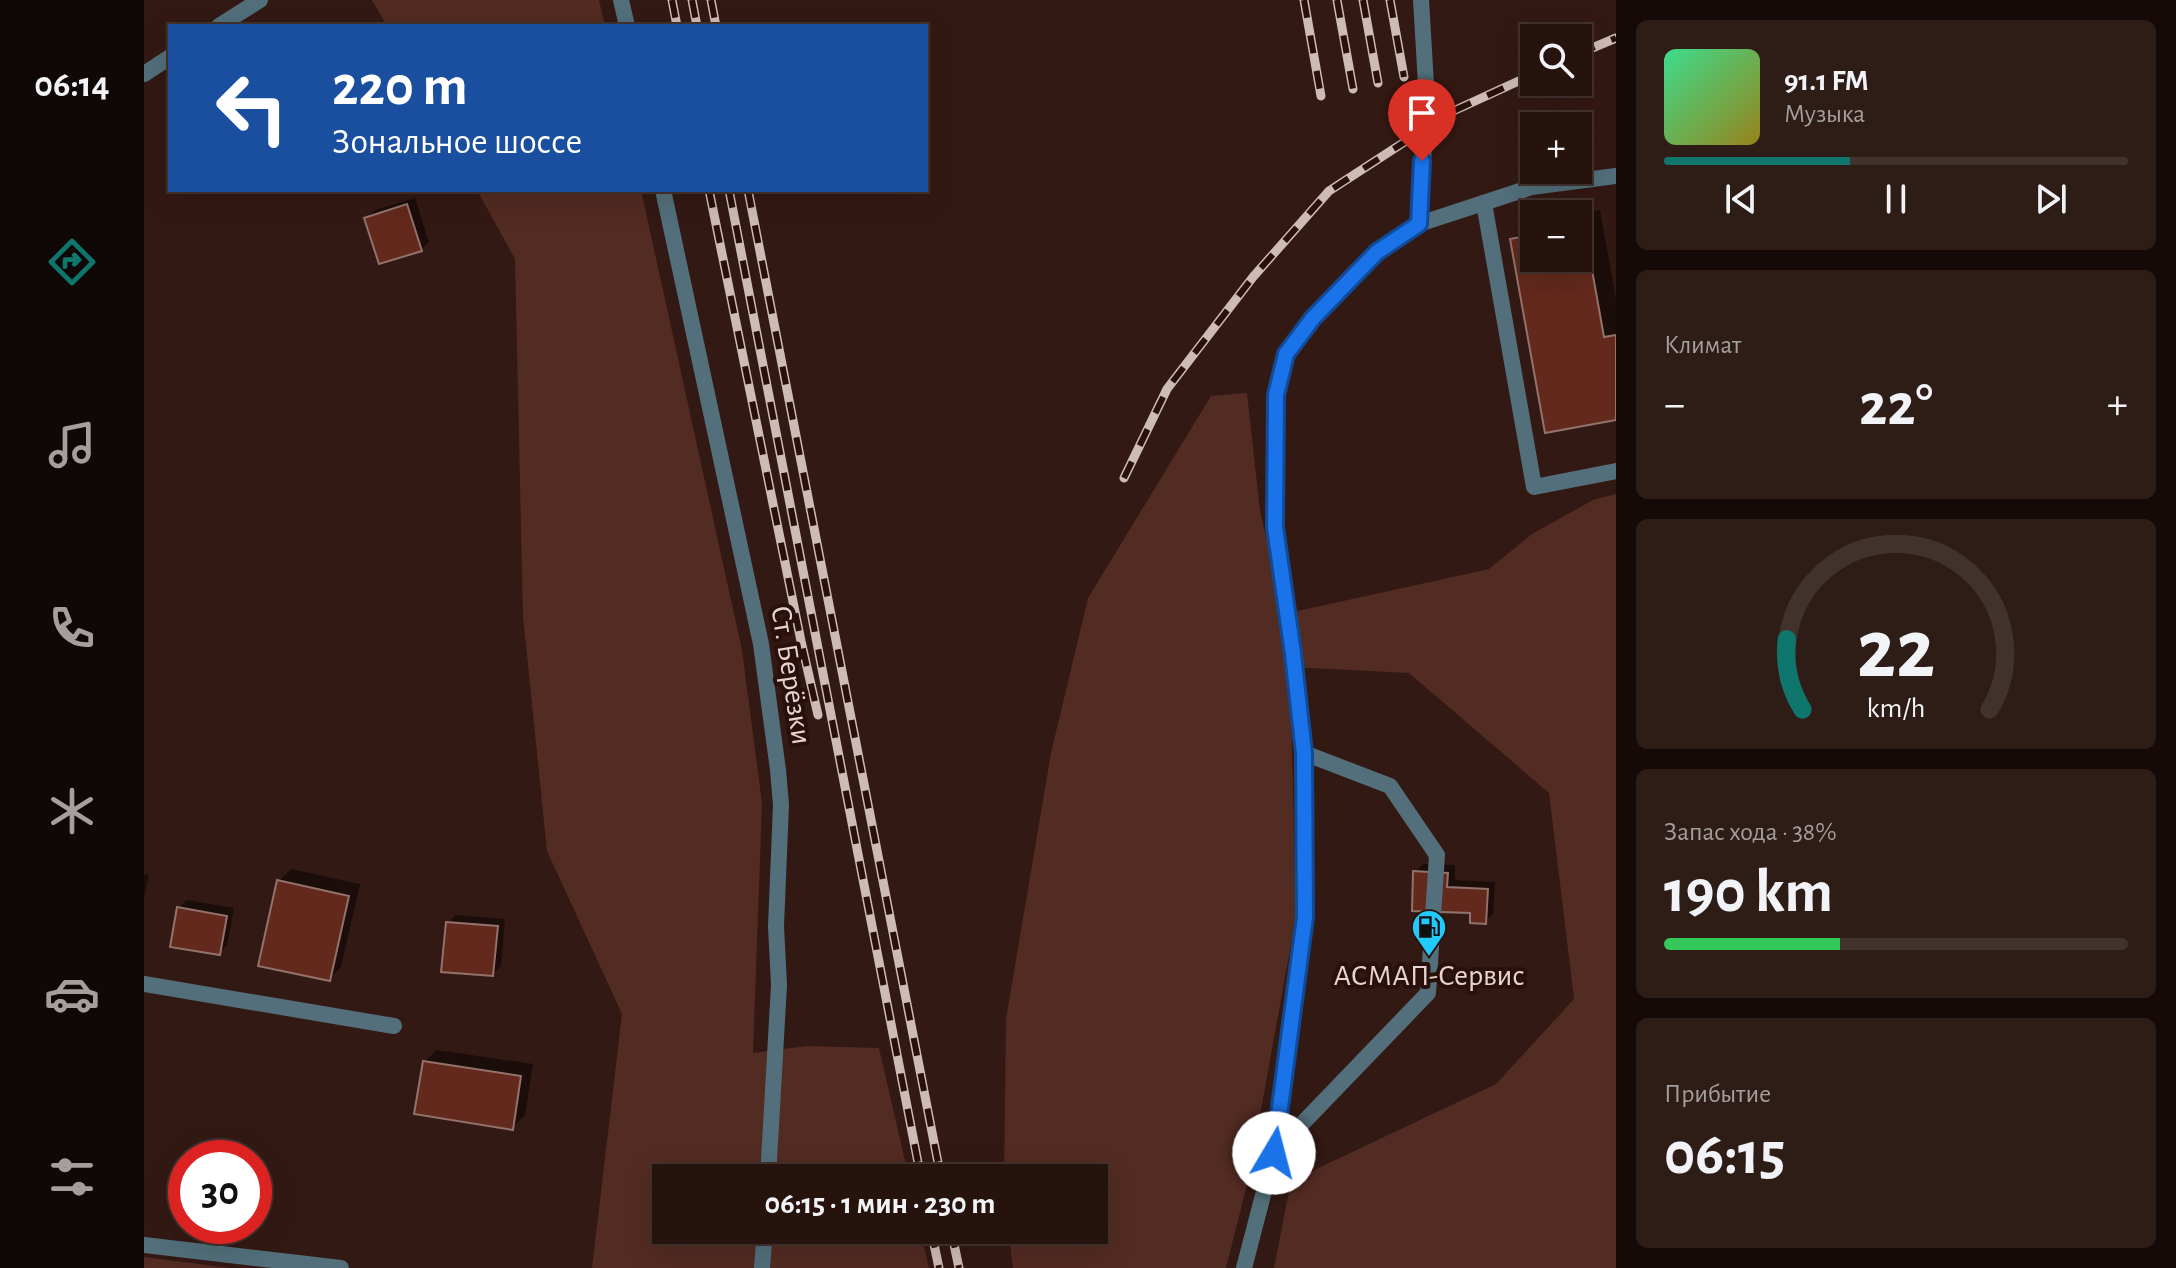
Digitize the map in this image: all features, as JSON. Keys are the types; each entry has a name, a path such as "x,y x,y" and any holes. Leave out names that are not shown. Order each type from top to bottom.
{"street":[{"path":"222,24 260,0"},
{"path":"621,0 627,24"},
{"path":"1419,224 1427,101 1421,0"},
{"path":"144,74 168,58"},
{"path":"1244,1268 1274,1153 1305,917 1304,753 1275,527 1276,395 1286,354 1313,318 1377,252 1419,224 1532,187 1616,176"},
{"name":"Ст. Берёзки","path":"663,192 761,644 778,770 781,805 776,926 779,985 769,1164"},
{"path":"1484,203 1534,487 1616,471"},
{"path":"1274,1153 1428,993 1437,855 1390,786 1304,753"},
{"path":"144,984 394,1026"},
{"path":"762,1268 764,1244"},
{"path":"144,1245 341,1268"}],"shaded area":[{"path":"372,0 599,0 605,24 386,24"},
{"path":"478,192 641,192 742,650 762,803 753,1053 807,1046 879,1048 906,1164 652,1164 652,1244 923,1244 929,1268 592,1268 622,1014 547,851 523,616 515,259"},
{"path":"1247,393 1260,511 1284,614 1489,569 1532,534 1593,500 1616,494 1616,1268 1274,1268 1291,1181 1496,1084 1574,999 1549,793 1409,673 1290,667 1296,917 1248,1181 1226,1268 1013,1268 1010,1244 1108,1244 1108,1164 1004,1164 1006,1019 1051,753 1088,598 1211,396"},
{"path":"144,1257 230,1268 144,1268"}],"building":[{"path":"407,204 422,251 379,264 364,218"},
{"path":"1520,237 1520,272 1592,270 1604,337 1616,335 1616,420 1545,433 1510,239"},
{"path":"1413,871 1448,873 1447,887 1488,889 1486,924 1470,923 1470,913 1412,911"},
{"path":"277,880 349,896 330,981 258,966"},
{"path":"177,907 227,916 220,955 170,947"},
{"path":"446,922 498,926 493,976 441,972"},
{"path":"423,1061 521,1076 513,1130 414,1114"}],"railway":[{"path":"672,0 677,24"},
{"path":"692,0 697,24"},
{"path":"711,0 716,24"},
{"path":"1304,0 1321,96"},
{"path":"1337,0 1353,89"},
{"path":"1363,0 1378,83"},
{"path":"1390,0 1404,77"},
{"path":"1592,48 1616,38"},
{"path":"1124,478 1167,389 1253,277 1329,191 1449,113 1520,80"},
{"path":"709,192 818,715"},
{"path":"729,192 918,1164"},
{"path":"748,192 938,1164"},
{"path":"934,1244 939,1268"},
{"path":"954,1244 959,1268"}],"place":[{"name":"АСМАП-Сервис","path":"1429,958"}],"route":[{"path":"1274,1153 1305,917 1304,753 1275,527 1276,395 1286,354 1313,318 1377,252 1419,224 1422,161"}]}
